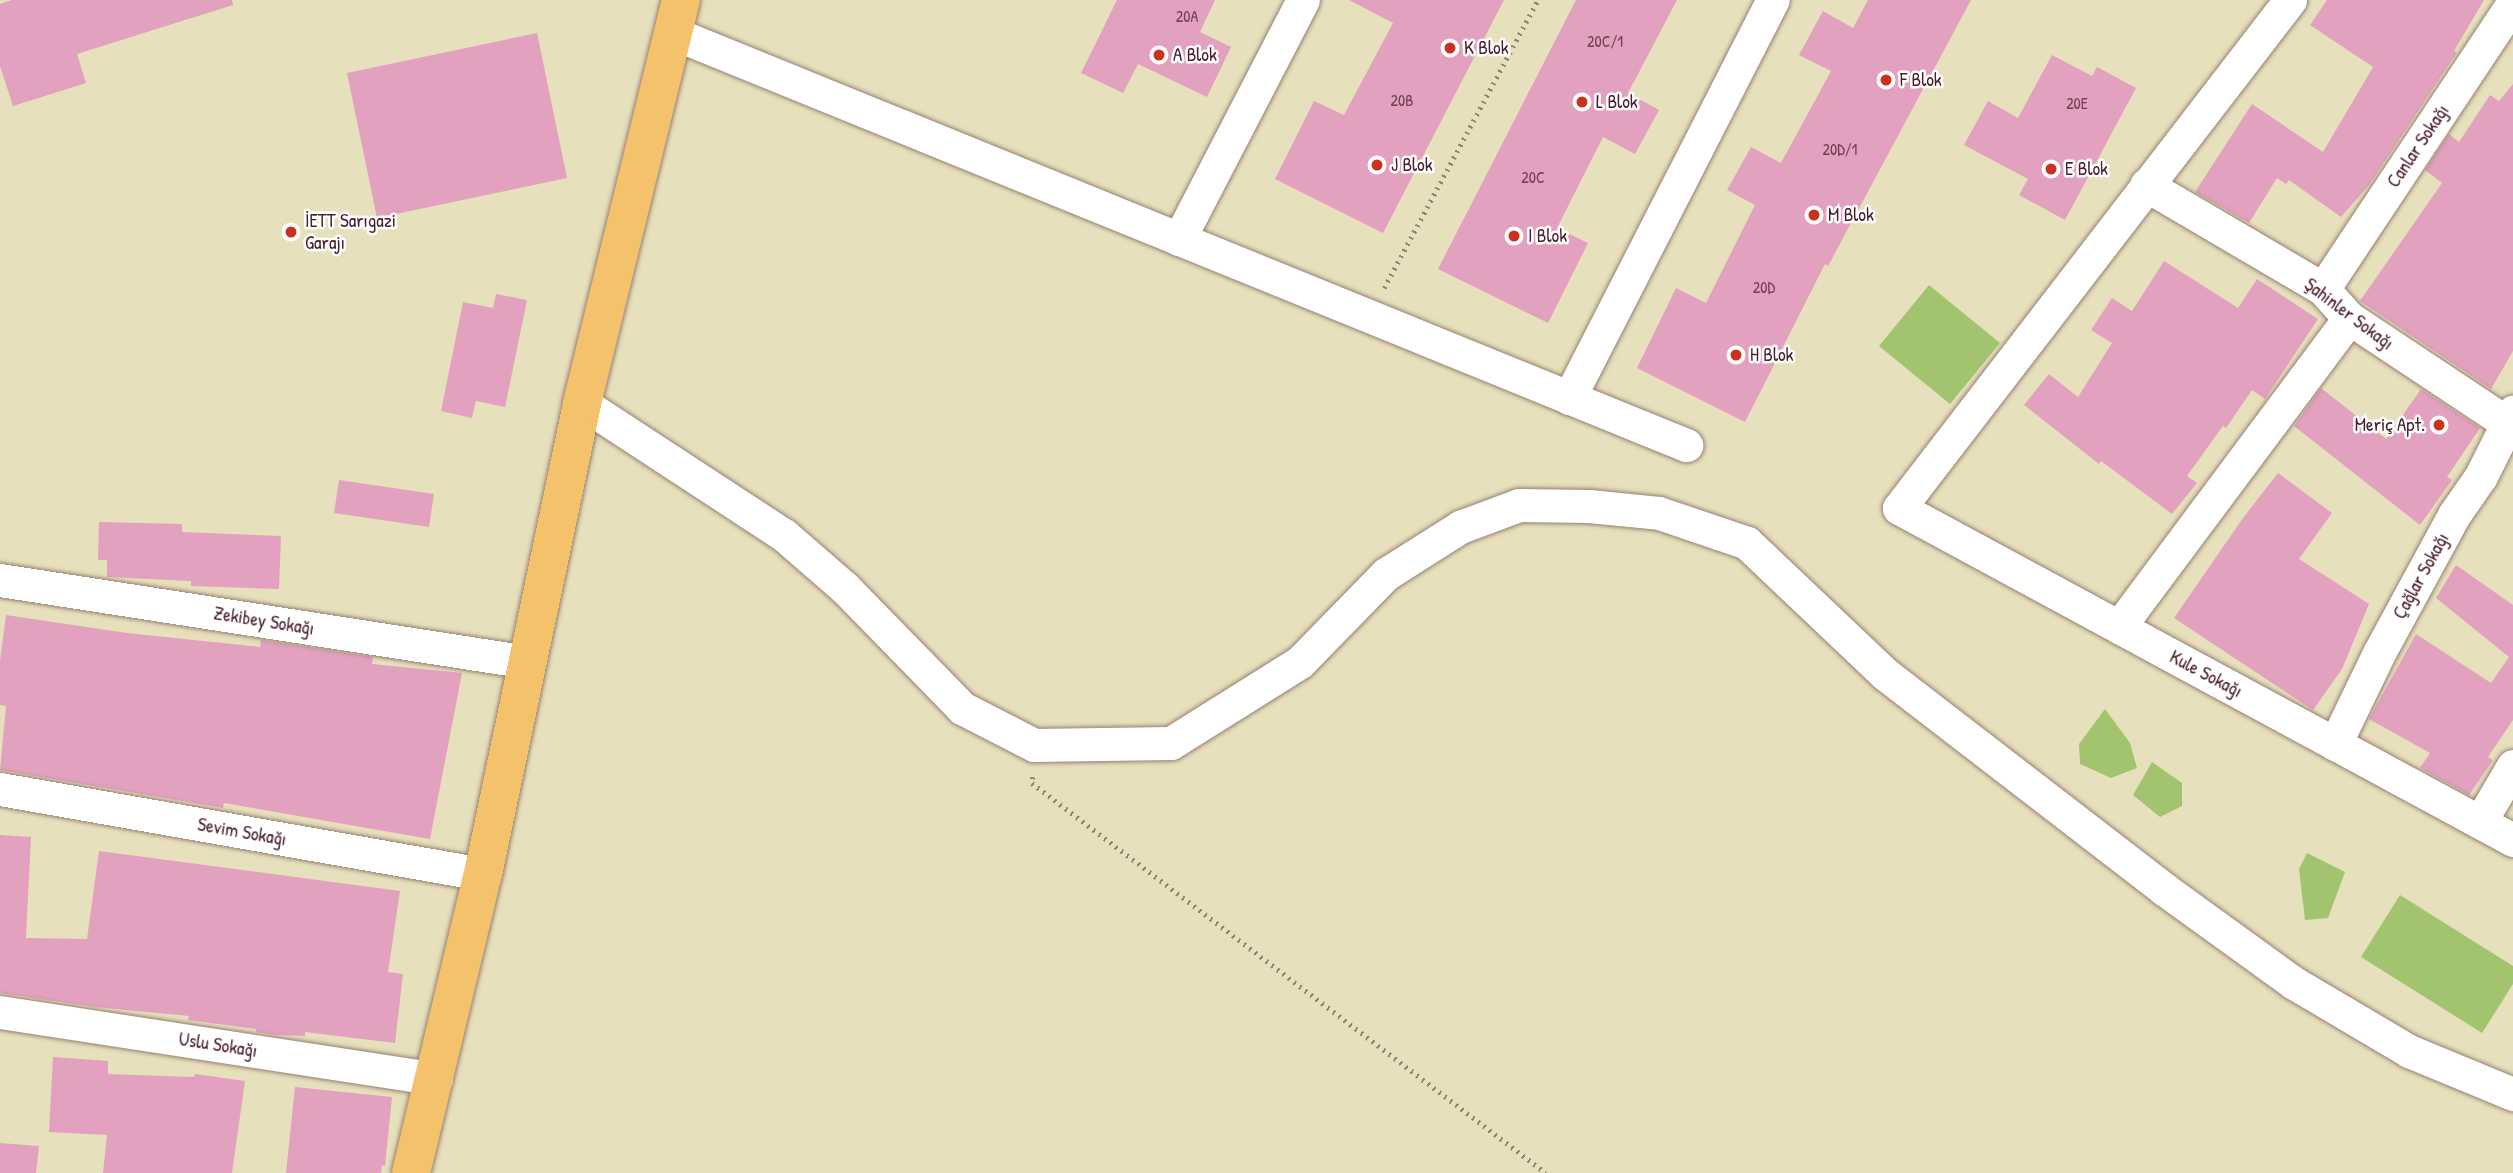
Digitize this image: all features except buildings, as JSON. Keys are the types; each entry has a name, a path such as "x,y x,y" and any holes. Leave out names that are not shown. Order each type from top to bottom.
{"main road":[{"path":"411,1173 436,1079 483,874 582,403 677,16"}],"street":[{"path":"1180,239 1303,0"},
{"path":"1569,398 1773,0"},
{"path":"2146,185 2290,0"},
{"name":"Canlar Sokağı","path":"2323,289 2513,3"},
{"path":"677,16 1180,239 1686,445"},
{"name":"Şahinler Sokağı","path":"2146,185 2323,289 2349,318 2511,420"},
{"name":"Kule Sokağı","path":"2146,185 1899,508 2513,840"},
{"path":"2119,627 2349,318"},
{"path":"582,403 784,535 845,588 962,708 1034,745 1171,743 1300,662 1386,573 1460,527 1519,505 1589,506 1659,513 1747,543 1885,674 2164,889 2294,983 2409,1051 2513,1094"},
{"name":"Çağlar Sokağı","path":"2335,744 2379,653 2454,515 2481,476 2511,420"},
{"name":"Zekibey Sokağı","path":"0,580 528,662"},
{"path":"2480,822 2513,766"},
{"name":"Sevim Sokağı","path":"0,789 483,874"},
{"name":"Uslu Sokağı","path":"0,1012 436,1079"}],"path":[{"path":"1369,317 1538,0"},
{"path":"1034,745 1032,783 1546,1173"}],"green space":[{"path":"1929,285 2000,343 1950,404 1879,346"},
{"path":"2105,709 2130,743 2137,768 2111,778 2080,764 2079,744"},
{"path":"2152,762 2182,783 2182,806 2160,817 2133,795"},
{"path":"2307,853 2345,872 2328,918 2305,920 2299,869"},
{"path":"2400,895 2513,966 2513,984 2482,1033 2361,957"}],"place":[{"name":"K Blok","path":"1450,48"},
{"name":"A Blok","path":"1159,55"},
{"name":"F Blok","path":"1886,80"},
{"name":"L Blok","path":"1582,102"},
{"name":"J Blok","path":"1377,165"},
{"name":"E Blok","path":"2051,169"},
{"name":"M Blok","path":"1814,215"},
{"name":"İETT Sarıgazi Garajı","path":"291,232"},
{"name":"I Blok","path":"1514,236"},
{"name":"H Blok","path":"1736,355"},
{"name":"Meriç Apt.","path":"2439,425"}]}
